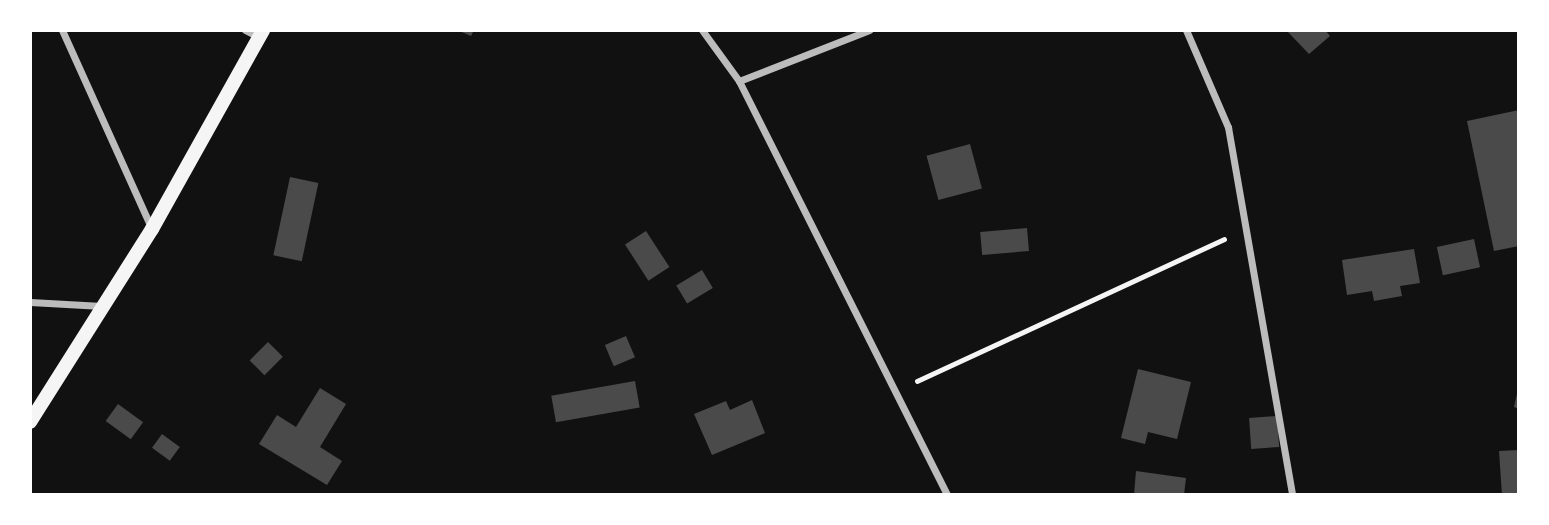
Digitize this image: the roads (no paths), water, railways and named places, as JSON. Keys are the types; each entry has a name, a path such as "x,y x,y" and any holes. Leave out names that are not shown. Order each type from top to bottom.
{"main road":[{"path":"30,422 152,229 261,34"}],"street":[{"path":"62,30 152,229"},
{"path":"245,30 261,34"},
{"path":"702,30 739,81 897,390 947,495"},
{"path":"739,81 869,30"},
{"path":"1186,30 1228,127 1248,227 1292,495"},
{"path":"30,302 103,306"}]}
